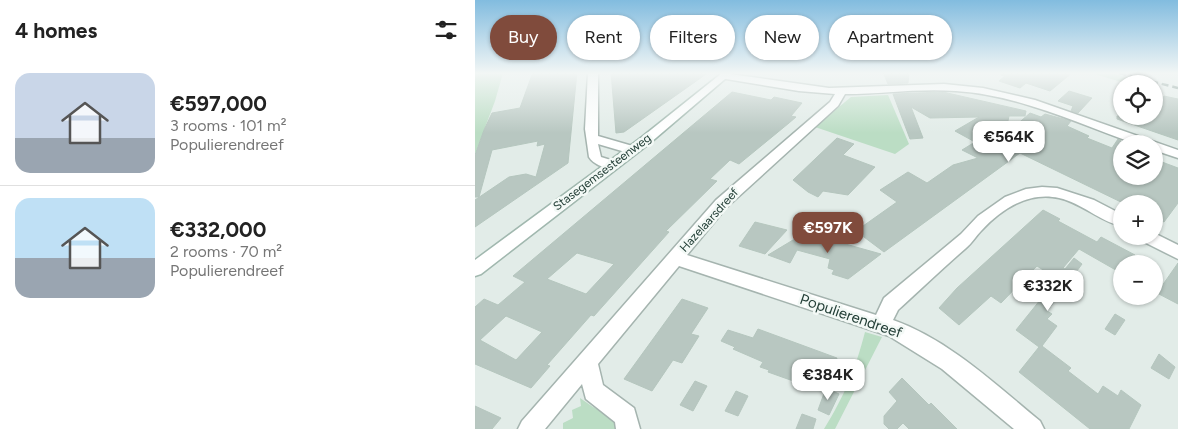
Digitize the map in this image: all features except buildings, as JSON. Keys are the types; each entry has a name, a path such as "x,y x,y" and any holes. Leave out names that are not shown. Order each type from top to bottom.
{"street":[{"path":"593,93 592,138 595,156 598,161 612,165"},
{"name":"Stasegemsesteenweg","path":"475,269 612,165 701,93"},
{"name":"Hazelaarsdreef","path":"530,429 587,360 734,191 834,104 841,93"},
{"path":"997,93 1029,102 1122,135"},
{"path":"592,138 631,150"},
{"path":"1163,149 1178,154"},
{"path":"881,326 891,304 967,238 972,229 1008,200 1018,195 1036,191 1060,193 1078,199 1113,216"},
{"path":"1163,245 1178,253"},
{"name":"Populierendreef","path":"675,258 895,329 919,340 942,355 1032,429"},
{"path":"587,360 594,391 626,416 628,429"}],"green space":[{"path":"475,93 497,93 495,101 475,154"},
{"path":"888,95 909,144 895,154 815,127 851,97"},
{"path":"865,332 882,337 835,429 824,429 849,382"},
{"path":"580,398 612,417 616,423 616,429 563,429 563,423 573,418 572,410 581,406"}]}
